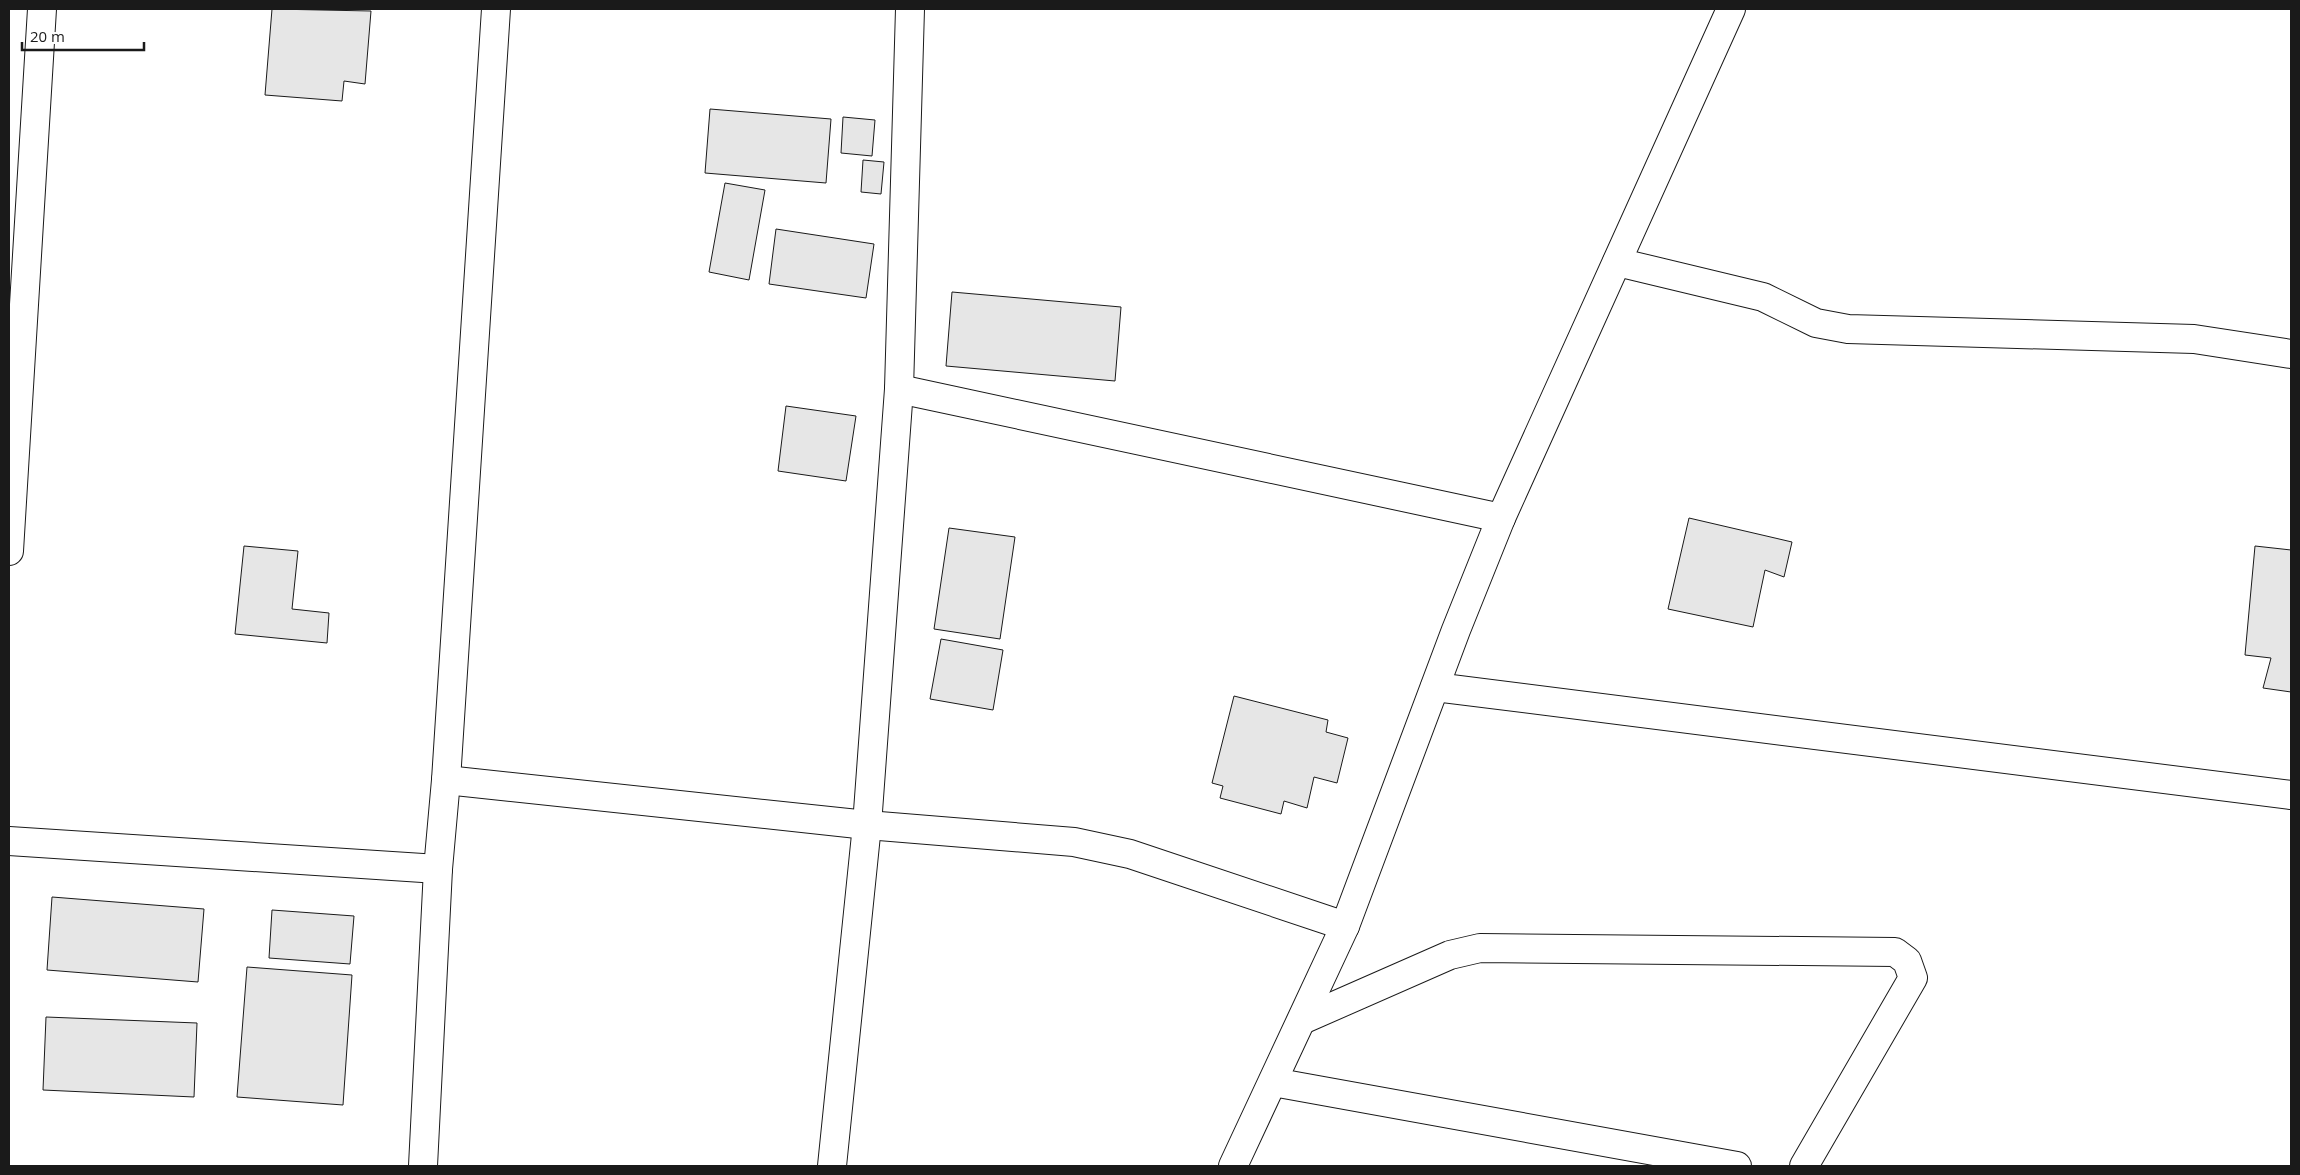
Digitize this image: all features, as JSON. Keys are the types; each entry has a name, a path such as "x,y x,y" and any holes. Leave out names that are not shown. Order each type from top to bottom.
{"street":[{"path":"9,550 42,9"},
{"path":"423,1166 438,869 446,780 496,9"},
{"path":"832,1166 867,825 900,389 910,9"},
{"path":"1233,1166 1345,926 1501,518 1731,9"},
{"path":"1617,262 1763,297 1816,323 1848,329 2194,339 2291,354"},
{"path":"900,389 1501,518"},
{"path":"1435,687 2291,795"},
{"path":"446,780 867,825 1074,842 1130,854 1345,926"},
{"path":"9,841 438,869"},
{"path":"1302,1020 1450,955 1480,948 1895,952 1907,961 1913,978 1804,1166"},
{"path":"1273,1082 1737,1166"}],"building":[{"path":"272,9 371,11 365,84 344,81 342,101 265,95"},
{"path":"710,109 831,119 826,183 705,173"},
{"path":"843,117 875,120 872,156 841,153"},
{"path":"863,160 884,162 881,194 861,192"},
{"path":"725,183 765,190 749,280 709,272"},
{"path":"776,229 874,244 866,298 769,284"},
{"path":"952,292 1121,307 1115,381 946,366"},
{"path":"786,406 856,416 846,481 778,471"},
{"path":"1689,518 1792,542 1784,577 1765,570 1753,627 1668,609"},
{"path":"949,528 1015,537 1000,639 934,629"},
{"path":"244,546 298,551 292,609 329,613 327,643 235,634"},
{"path":"2255,546 2291,550 2291,692 2263,688 2271,658 2245,655"},
{"path":"941,639 1003,650 993,710 930,699"},
{"path":"1234,696 1328,720 1326,732 1348,738 1337,783 1314,777 1307,808 1284,801 1281,814 1220,798 1223,786 1212,783"},
{"path":"52,897 204,909 198,982 47,970"},
{"path":"272,910 354,916 350,964 269,958"},
{"path":"247,967 352,975 343,1105 237,1097"},
{"path":"46,1017 197,1023 194,1097 43,1090"}]}
